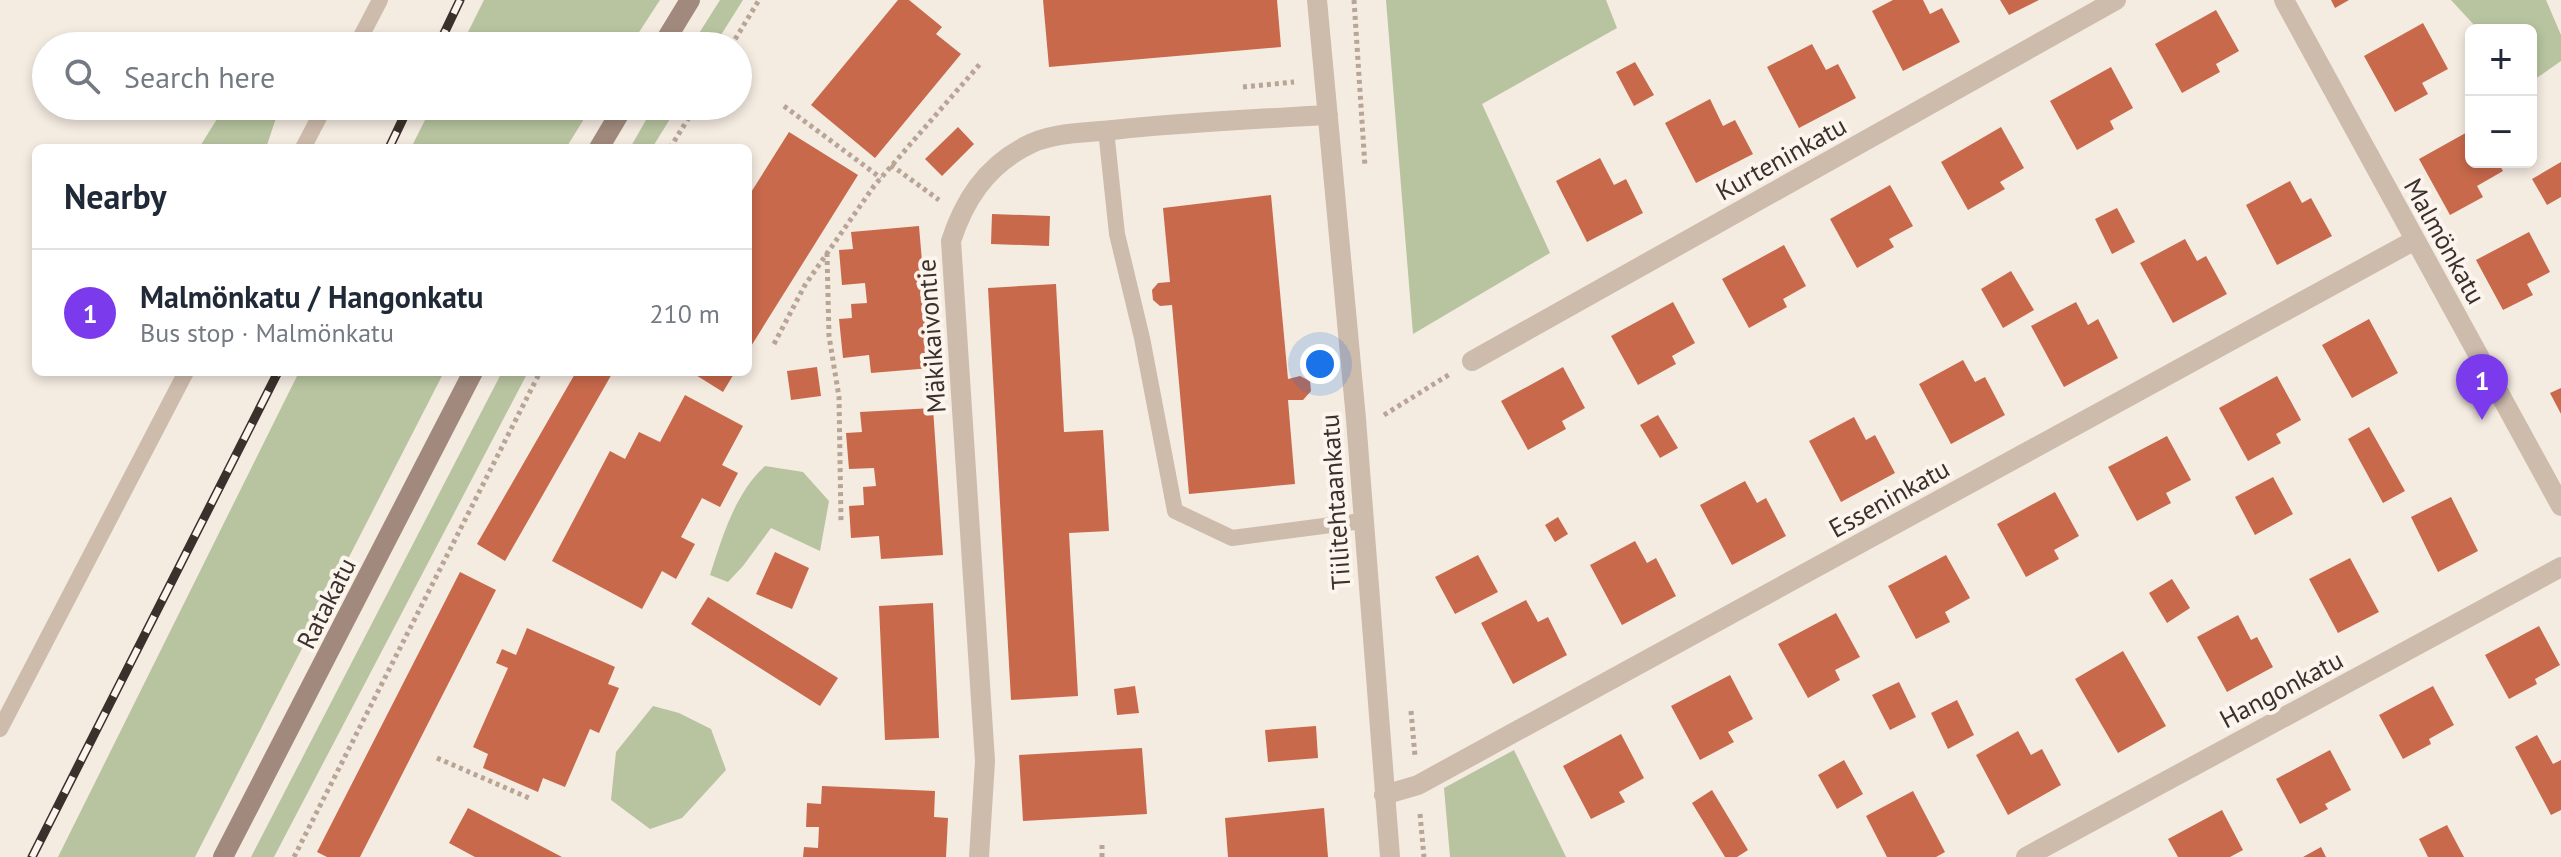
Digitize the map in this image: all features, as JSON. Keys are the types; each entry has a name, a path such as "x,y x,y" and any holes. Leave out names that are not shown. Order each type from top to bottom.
{"main road":[{"path":"671,32 690,0"},
{"path":"601,144 616,120"},
{"name":"Ratakatu","path":"223,857 471,376"}],"street":[{"name":"Tiilitehtaankatu","path":"1317,0 1356,419 1390,857"},
{"name":"Kurteninkatu","path":"1472,361 2116,0"},
{"name":"Malmönkatu","path":"2284,0 2561,506"},
{"name":"Mäkikaivontie","path":"979,857 985,761 951,241 959,216 980,180 1023,147 1052,136 1172,124 1328,115"},
{"name":"Esseninkatu","path":"1384,795 1418,785 2415,240"},
{"name":"Hangonkatu","path":"2026,857 2561,567"}],"lane":[{"path":"363,32 380,0"},
{"path":"305,144 318,120"},
{"path":"1106,130 1117,234 1142,338 1175,511 1232,538 1362,521"},
{"path":"0,729 184,376"}],"path":[{"path":"740,32 759,0"},
{"path":"774,344 805,285 881,178 980,64"},
{"path":"1233,88 1294,82"},
{"path":"784,106 881,178"},
{"path":"672,144 687,120"},
{"path":"891,165 959,216"},
{"path":"931,212 935,197 944,186"},
{"path":"827,253 829,336 839,397 841,523"},
{"path":"1356,419 1385,414 1472,361"},
{"path":"294,857 538,376"},
{"path":"437,758 529,798"},
{"path":"1102,844 1102,857"}],"green space":[{"path":"484,0 660,0 639,32 468,32"},
{"path":"720,0 743,0 723,32 700,32"},
{"path":"1386,0 1606,0 1617,28 1482,104 1550,253 1413,334"},
{"path":"2451,0 2546,0 2561,35 2561,61 2537,78 2537,24 2473,24"},
{"path":"216,120 275,120 267,144 201,144"},
{"path":"425,120 583,120 568,144 413,144"},
{"path":"646,120 669,120 654,144 632,144"},
{"path":"297,376 442,376 195,857 58,857"},
{"path":"500,376 526,376 274,857 251,857"},
{"path":"765,466 803,472 829,501 820,551 771,528 728,582 710,575 725,531 745,489"},
{"path":"653,706 679,713 711,729 726,770 682,818 650,829 611,800 616,752"},
{"path":"1514,750 1566,857 1450,857 1444,788"}],"building":[{"path":"898,0 909,0 942,27 936,34 961,54 875,158 811,105"},
{"path":"1043,0 1277,0 1281,47 1049,67"},
{"path":"1893,0 1923,0 1930,14 1942,8 1960,42 1903,71 1872,11"},
{"path":"2000,0 2039,0 2009,15"},
{"path":"2331,0 2349,0 2335,8"},
{"path":"2216,10 2239,51 2216,64 2220,72 2182,93 2155,44"},
{"path":"2423,23 2448,69 2422,83 2428,94 2395,112 2364,56"},
{"path":"1812,44 1826,70 1838,64 1856,98 1799,128 1767,67"},
{"path":"1635,62 1654,95 1634,106 1616,72"},
{"path":"2111,67 2133,108 2110,121 2114,129 2077,150 2050,101"},
{"path":"1710,99 1723,126 1735,120 1753,154 1696,183 1665,123"},
{"path":"958,127 974,144 942,176 925,159"},
{"path":"2001,127 2024,168 2000,182 2005,189 1968,210 1941,162"},
{"path":"789,132 858,175 752,345 752,191"},
{"path":"2465,133 2465,168 2501,168 2503,171 2477,186 2483,197 2450,215 2419,159"},
{"path":"1600,158 1614,185 1626,179 1643,213 1587,242 1556,181"},
{"path":"2561,162 2561,197 2547,205 2532,179"},
{"path":"2290,181 2302,203 2311,198 2332,236 2277,265 2246,205"},
{"path":"1890,185 1913,226 1889,239 1894,247 1857,268 1830,219"},
{"path":"1271,195 1288,379 1300,376 1310,381 1311,391 1303,400 1288,400 1295,484 1189,494 1172,305 1160,306 1153,300 1152,290 1158,283 1170,282 1163,208"},
{"path":"2117,208 2135,242 2112,254 2095,219"},
{"path":"992,214 1050,216 1049,246 991,244"},
{"path":"919,226 931,368 871,373 869,355 843,358 839,319 852,318 851,304 867,303 865,283 842,285 839,250 853,249 851,232"},
{"path":"2529,232 2550,272 2527,284 2533,295 2503,310 2476,260"},
{"path":"2185,239 2197,261 2206,256 2227,294 2173,323 2140,263"},
{"path":"1784,245 1806,286 1783,299 1787,307 1749,328 1722,279"},
{"path":"2011,271 2034,310 2003,328 1981,289"},
{"path":"1056,284 1064,432 1103,430 1109,531 1069,533 1078,696 1011,700 988,288"},
{"path":"1673,302 1695,343 1672,356 1676,364 1638,385 1611,336"},
{"path":"2076,302 2088,325 2098,319 2118,358 2064,387 2031,326"},
{"path":"2369,319 2398,373 2352,398 2322,345"},
{"path":"1963,360 1975,382 1985,377 2005,415 1951,444 1919,384"},
{"path":"817,367 821,396 791,400 787,371"},
{"path":"1563,367 1585,408 1562,421 1566,429 1528,450 1501,401"},
{"path":"574,376 611,376 505,561 477,544"},
{"path":"697,376 733,376 723,392"},
{"path":"2277,376 2301,420 2276,434 2281,443 2248,461 2219,408"},
{"path":"2561,388 2561,414 2550,393"},
{"path":"685,395 743,426 722,465 738,473 720,507 702,498 681,537 695,544 676,579 662,571 642,609 552,561 610,451 625,459 639,432 660,442"},
{"path":"933,408 943,555 881,559 879,536 851,538 849,506 864,505 863,487 876,486 874,468 849,469 846,433 862,432 860,412"},
{"path":"1658,415 1678,448 1660,458 1640,425"},
{"path":"1854,417 1866,440 1875,435 1895,473 1841,502 1809,441"},
{"path":"2369,427 2405,491 2383,503 2348,439"},
{"path":"2167,436 2191,480 2166,493 2171,503 2137,521 2108,467"},
{"path":"2273,477 2293,514 2255,535 2235,497"},
{"path":"1745,481 1757,503 1766,498 1786,536 1732,565 1700,505"},
{"path":"2055,492 2079,536 2054,550 2059,559 2026,577 1997,524"},
{"path":"2451,497 2478,551 2438,572 2411,517"},
{"path":"1558,517 1568,534 1555,542 1545,525"},
{"path":"1635,541 1647,563 1656,558 1676,596 1622,625 1590,565"},
{"path":"775,552 809,568 792,609 756,594"},
{"path":"1478,555 1498,592 1455,614 1435,577"},
{"path":"1946,555 1970,598 1945,612 1950,622 1916,639 1888,586"},
{"path":"2350,558 2379,612 2338,633 2309,579"},
{"path":"460,572 496,590 360,857 327,857 317,852"},
{"path":"2172,579 2190,608 2167,623 2149,593"},
{"path":"708,597 838,678 820,706 691,624"},
{"path":"1526,600 1538,622 1548,617 1567,655 1513,684 1481,623"},
{"path":"933,603 939,738 885,740 879,606"},
{"path":"1836,613 1860,657 1835,670 1840,680 1808,698 1778,644"},
{"path":"2238,615 2251,640 2257,637 2273,667 2227,692 2197,637"},
{"path":"2539,626 2560,665 2535,679 2537,684 2509,699 2485,655"},
{"path":"527,628 615,667 608,684 619,688 599,733 590,729 565,787 543,778 538,792 483,768 488,754 473,747 508,668 496,663 502,649 516,655"},
{"path":"2123,651 2166,726 2118,753 2075,679"},
{"path":"1730,675 1753,719 1728,732 1734,742 1700,760 1671,706"},
{"path":"1899,682 1916,717 1890,730 1872,695"},
{"path":"1135,686 1139,713 1117,715 1114,689"},
{"path":"2433,686 2454,725 2429,739 2431,744 2403,759 2379,715"},
{"path":"1957,700 1974,735 1948,749 1931,713"},
{"path":"1316,726 1318,758 1268,762 1265,730"},
{"path":"2018,731 2031,755 2042,749 2061,785 2008,815 1976,755"},
{"path":"1621,734 1644,778 1619,792 1625,802 1591,819 1563,766"},
{"path":"2537,735 2553,764 2561,760 2561,810 2551,815 2515,747"},
{"path":"1142,748 1147,814 1023,821 1019,755"},
{"path":"2330,750 2351,790 2325,804 2328,809 2300,824 2276,779"},
{"path":"1844,760 1863,794 1837,809 1818,775"},
{"path":"822,786 935,791 934,817 948,818 946,857 803,857 804,847 818,848 819,827 806,827 807,803 821,804"},
{"path":"1712,790 1748,850 1737,857 1725,857 1692,803"},
{"path":"1913,791 1945,852 1936,857 1887,857 1866,816"},
{"path":"468,808 562,857 475,857 449,843"},
{"path":"1324,808 1328,857 1228,857 1225,818"},
{"path":"2222,810 2243,850 2230,857 2178,857 2168,839"},
{"path":"2447,825 2464,857 2428,857 2419,839"},
{"path":"2321,847 2326,857 2303,857"}],"railway":[{"path":"445,32 460,0"},
{"path":"391,144 402,120"},
{"path":"32,857 276,376"}],"place":[{"name":"Malmönkatu / Hangonkatu","path":"2482,420"}]}
